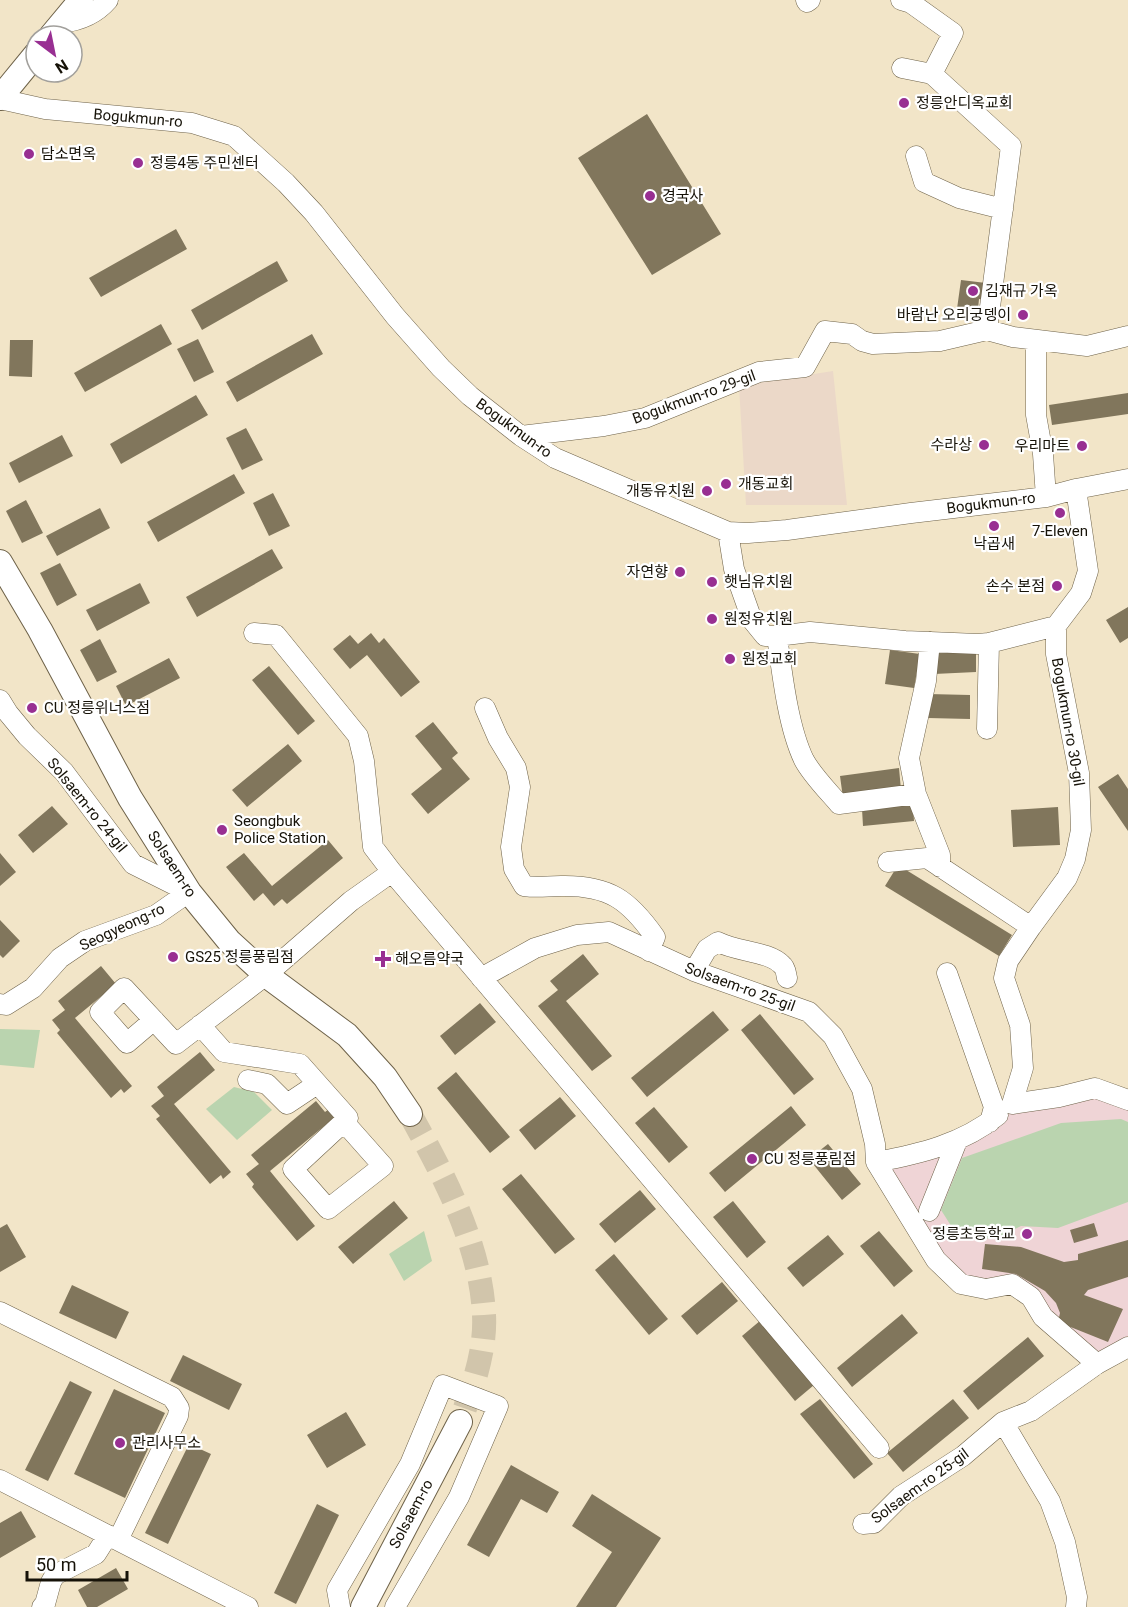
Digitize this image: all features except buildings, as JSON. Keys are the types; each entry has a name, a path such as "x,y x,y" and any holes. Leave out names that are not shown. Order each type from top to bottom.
{"main road":[{"path":"61,24 81,0"},
{"path":"0,98 24,69"},
{"name":"Solsaem-ro","path":"0,562 40,630 130,798 189,892 229,941 266,975 347,1035 385,1077 410,1114"},
{"name":"Solsaem-ro","path":"363,1607 460,1422"}],"street":[{"path":"71,24 104,5 108,0"},
{"path":"901,0 911,3 953,33 932,74"},
{"path":"902,68 932,74 1011,146 987,330"},
{"name":"Bogukmun-ro","path":"0,98 45,109 192,123 234,136 286,183 314,213 395,316 441,368 470,396 521,436 555,458 728,532 786,530 1047,497 1128,479"},
{"path":"916,156 924,182 959,198 1003,209"},
{"name":"Bogukmun-ro 29-gil","path":"521,436 594,427 645,417 759,372 805,367 825,331 852,334 862,341 873,344 940,341 987,330 1036,340 1087,346 1128,336"},
{"path":"1036,340 1036,415 1047,497"},
{"path":"728,532 734,568 752,620 765,636 810,632 930,642 989,643 1056,626 1081,593 1088,571 1076,489"},
{"name":"Bogukmun-ro 30-gil","path":"1012,1104 1023,1068 1020,1025 1004,978 1008,961 1067,878 1076,859 1081,830 1079,773 1056,654 1056,626"},
{"path":"254,633 276,635 358,736 364,761 373,847 392,873 879,1448"},
{"path":"777,636 782,676 794,729 805,760 832,796 840,804 916,794"},
{"path":"930,642 926,681 909,758 916,794 940,855 940,867"},
{"path":"987,729 989,643"},
{"name":"Solsaem-ro 24-gil","path":"0,700 27,736 64,772 133,864 189,892"},
{"path":"485,708 498,738 516,768 520,788 511,847 514,869 524,886 597,888 625,902 656,938 649,951"},
{"path":"888,862 927,858 1031,927"},
{"path":"154,1020 176,1044 266,975 351,901 392,873"},
{"name":"Seogyeong-ro","path":"0,1004 6,1005 33,988 60,958 85,941 156,915 189,892"},
{"name":"Solsaem-ro 25-gil","path":"482,978 535,948 577,935 609,932 694,971 809,1012 833,1036 862,1089 875,1144 876,1162 936,1260 962,1284 986,1288 1012,1284 1031,1296 1043,1317 1097,1364"},
{"path":"694,971 707,949 718,942 728,947 773,958 784,966 787,978"},
{"path":"946,973 994,1107 990,1122"},
{"path":"200,1025 224,1052 300,1064 348,1118 292,1169 328,1209 383,1166 344,1122"},
{"path":"248,1080 267,1084 286,1104 317,1084"},
{"path":"876,1162 905,1157 957,1141 990,1122 1012,1104 1059,1097 1095,1088 1128,1100"},
{"path":"929,1211 957,1141"},
{"path":"0,1312 172,1397 179,1408 178,1416 113,1537 96,1554 55,1575 42,1607"},
{"name":"Solsaem-ro 25-gil","path":"863,1524 874,1522 900,1496 963,1456 1003,1422 1030,1411 1097,1364 1128,1347"},
{"path":"340,1607 337,1590 410,1464 443,1385 498,1406 459,1497 395,1607"},
{"path":"1003,1422 1050,1501 1065,1542 1077,1597 1076,1607"},
{"path":"0,1480 113,1537 227,1603 248,1607"}],"shaded area":[{"path":"833,371 847,505 746,505 739,386"},
{"name":"정릉초등학교","path":"1091,1092 1128,1107 1128,1336 1097,1359 1046,1316 1032,1290 964,1281 939,1256 883,1165 1012,1104"}],"green space":[{"path":"0,1029 40,1030 34,1068 0,1065"},
{"path":"234,1087 254,1092 272,1110 237,1140 206,1109"},
{"path":"1121,1119 1128,1122 1128,1202 1058,1228 1021,1226 995,1239 969,1237 955,1232 941,1210 962,1158 1061,1123"},
{"path":"424,1231 432,1261 404,1281 389,1254"}],"tunnel":[{"path":"410,1114 458,1211 476,1262 481,1289 484,1315 483,1342 460,1422"}],"place":[{"name":"정릉안디옥교회","path":"904,103"},
{"name":"담소면옥","path":"29,154"},
{"name":"정릉4동 주민센터","path":"138,163"},
{"name":"경국사","path":"650,196"},
{"name":"김재규 가옥","path":"973,291"},
{"name":"바람난 오리궁뎅이","path":"1023,315"},
{"name":"수라상","path":"984,445"},
{"name":"우리마트","path":"1082,446"},
{"name":"개동교회","path":"726,484"},
{"name":"개동유치원","path":"707,491"},
{"name":"7-Eleven","path":"1060,513"},
{"name":"낙곱새","path":"994,526"},
{"name":"자연향","path":"680,572"},
{"name":"햇님유치원","path":"712,582"},
{"name":"손수 본점","path":"1057,586"},
{"name":"원정유치원","path":"712,619"},
{"name":"원정교회","path":"730,659"},
{"name":"CU 정릉위너스점","path":"32,708"},
{"name":"Seongbuk Police Station","path":"222,830"},
{"name":"GS25 정릉풍림점","path":"173,957"},
{"name":"해오름약국","path":"383,959"},
{"name":"CU 정릉풍림점","path":"752,1159"},
{"name":"정릉초등학교","path":"1027,1234"},
{"name":"관리사무소","path":"120,1443"}]}
